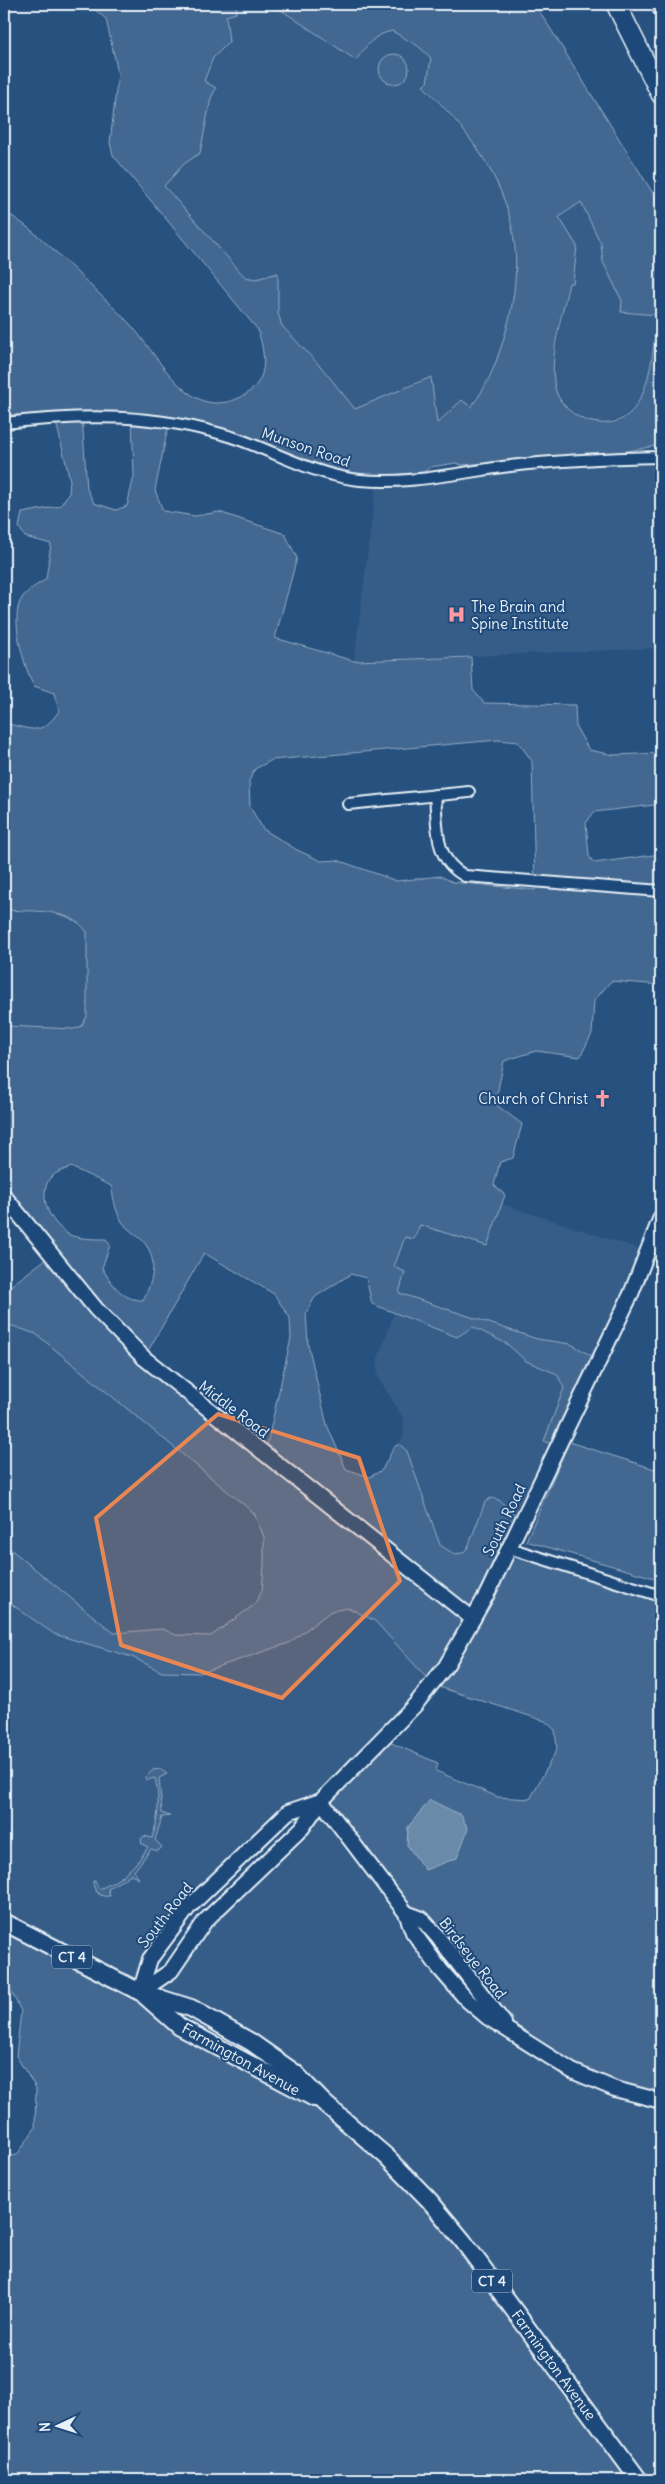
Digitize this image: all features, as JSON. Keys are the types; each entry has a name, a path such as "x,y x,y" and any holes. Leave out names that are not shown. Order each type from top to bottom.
{"highway":[{"path":"616,4 661,94"}],"main road":[{"name":"Middle Road","path":"4,1196 96,1310 144,1358 473,1620"},
{"name":"South Road","path":"140,1992 170,1971 205,1921 302,1828 322,1801 433,1685 473,1620 509,1548 631,1294 661,1217"},
{"name":"South Road","path":"140,1992 150,1959 188,1908 288,1812 322,1801"},
{"name":"Birdseye Road","path":"322,1801 406,1913 413,1932 440,1969 467,2000 487,2017 508,2029 552,2060 591,2080 661,2101"},
{"name":"Farmington Avenue","path":"4,1922 140,1992 191,2008 281,2061 323,2102 376,2147 429,2200 463,2242 639,2480"}],"street":[{"name":"Munson Road","path":"4,423 82,416 157,421 231,437 338,476 376,482 432,477 512,466 661,457"},
{"path":"348,804 469,792"},
{"path":"435,795 442,854 456,871 465,876 661,891"},
{"path":"509,1548 661,1596"}],"highlighted area":[{"path":"218,1414 359,1458 400,1581 282,1698 121,1645 96,1518"}],"shaded area":[{"path":"88,4 237,4 236,13 226,16 229,42 213,58 204,81 216,88 211,98 200,153 184,164 164,186 245,277 256,279 278,273 278,313 282,326 322,368 355,409 431,377 437,423 462,400 471,407 488,380 506,331 514,294 516,259 512,227 503,196 489,168 471,140 423,86 427,83 431,58 418,46 392,31 375,38 356,60 272,4 535,4 661,206 661,445 628,451 462,465 456,463 431,467 424,472 377,476 372,481 358,480 257,446 169,423 155,490 163,511 195,516 219,512 285,534 297,558 275,638 354,661 471,657 473,690 484,703 575,705 576,727 589,750 614,755 661,753 661,809 655,805 594,812 586,823 589,856 594,863 661,854 661,985 611,981 594,1001 592,1034 580,1057 536,1051 504,1061 495,1104 522,1124 513,1158 500,1162 494,1185 505,1195 487,1246 420,1225 414,1239 405,1237 394,1267 405,1272 399,1293 537,1339 571,1344 599,1360 557,1447 544,1441 564,1388 557,1374 526,1361 507,1344 473,1327 457,1337 372,1304 366,1278 351,1274 315,1297 306,1313 308,1344 327,1425 346,1469 370,1477 382,1470 394,1447 399,1444 407,1451 440,1545 454,1554 463,1553 468,1547 485,1502 491,1498 499,1500 522,1521 509,1547 661,1596 661,2101 615,2089 508,2029 437,1936 406,1913 321,1801 382,1739 438,1763 436,1771 498,1797 530,1799 557,1749 555,1730 545,1721 433,1685 375,1621 349,1608 331,1611 289,1643 200,1673 162,1672 132,1657 54,1634 4,1599 4,1544 114,1633 162,1629 176,1635 211,1636 254,1605 262,1591 264,1565 264,1537 254,1513 36,1334 4,1323 4,1291 51,1255 4,1196 4,1026 74,1029 82,1026 87,1016 87,932 71,918 49,912 4,910 4,723 29,729 41,728 47,725 59,711 54,693 34,686 22,655 17,629 18,606 22,598 46,579 51,544 25,537 19,527 22,513 60,506 69,493 70,480 55,418 4,414 4,218 12,216 50,247 130,324 171,376 189,393 199,399 218,403 232,401 244,396 256,386 263,371 264,363 258,330 113,155 110,143 118,73 106,19","holes":["581,202 601,244 603,262 622,301 621,312 657,315 650,370 644,389 636,405 625,417 609,423 588,421 578,417 564,406 556,391 553,366 555,352 569,283 573,283 577,246 559,217","82,416 132,418 134,476 127,506 116,510 94,503 87,489","498,740 518,742 532,761 535,890 453,882 440,876 397,881 337,860 321,861 297,850 263,829 250,807 249,781 255,769 272,760","71,1167 111,1186 120,1219 127,1228 141,1239 150,1253 153,1268 152,1276 143,1300 136,1300 124,1295 102,1268 110,1245 106,1239 72,1236 56,1224 48,1211 45,1196 48,1181 55,1174","204,1253 274,1294 290,1318 291,1338 265,1453 144,1358"]},
{"path":"237,4 272,4 356,60 370,39 381,33 392,31 418,46 431,58 427,83 423,87 473,141 490,167 504,199 513,239 516,280 512,308 499,357 479,397 471,407 462,400 437,424 430,377 355,409 322,368 282,326 278,313 278,273 256,279 245,277 163,185 184,164 200,152 211,98 216,88 204,81 213,58 229,42 226,16"},
{"path":"394,54 404,59 409,69 404,79 394,84 384,79 379,69 384,59"},
{"path":"581,202 601,244 603,262 622,302 657,314 647,385 642,399 623,417 609,422 595,423 580,418 567,408 556,394 554,379 554,361 569,282 573,283 559,217"},
{"path":"630,463 653,464 661,467 661,648 354,661 376,487 512,471"},
{"path":"4,910 67,915 81,924 87,932 87,1016 82,1026 74,1029 4,1026"},
{"path":"502,1204 649,1252 599,1360 571,1344 537,1339 398,1293 394,1267 405,1237 420,1225 487,1245"},
{"path":"394,1313 457,1337 473,1327 507,1344 526,1361 557,1374 564,1389 559,1405 557,1447 522,1521 485,1502 468,1547 462,1553 454,1554 440,1545 407,1451 399,1444 404,1434 404,1420 377,1375 378,1358"},
{"path":"4,1323 36,1334 254,1513 264,1537 264,1565 262,1591 254,1605 211,1636 176,1635 162,1629 114,1633 4,1544"},
{"path":"569,1442 661,1471 661,1580 526,1541"},
{"path":"4,1599 54,1634 132,1657 162,1672 200,1673 289,1643 331,1611 349,1608 375,1621 433,1685 322,1801 406,1913 413,1932 440,1969 467,2000 487,2017 572,2071 611,2088 661,2101 661,2480 638,2480 475,2258 429,2200 387,2157 323,2102 295,2073 251,2042 191,2008 140,1992 4,1922","holes":["321,1801 302,1828 205,1921 171,1971 140,1991 150,1959 188,1908 288,1812"]},
{"path":"160,1769 167,1774 159,1778 162,1813 170,1816 162,1817 155,1840 162,1847 158,1851 151,1849 134,1871 139,1879 131,1874 108,1889 110,1896 100,1895 94,1888 93,1881 95,1881 99,1889 114,1882 133,1867 148,1847 142,1844 141,1839 144,1836 152,1838 156,1823 158,1800 155,1778 147,1780 145,1778 153,1770"},
{"path":"430,1800 461,1815 468,1829 457,1858 425,1870 407,1845 408,1827"},
{"path":"4,1922 140,1992 180,2027 323,2102 404,2173 630,2480 4,2480 4,2157 17,2155 35,2128 36,2088 16,2056 21,2011 4,1977"}],"place":[{"name":"The Brain and Spine Institute","path":"457,615"},
{"name":"Church of Christ","path":"602,1098"}]}
